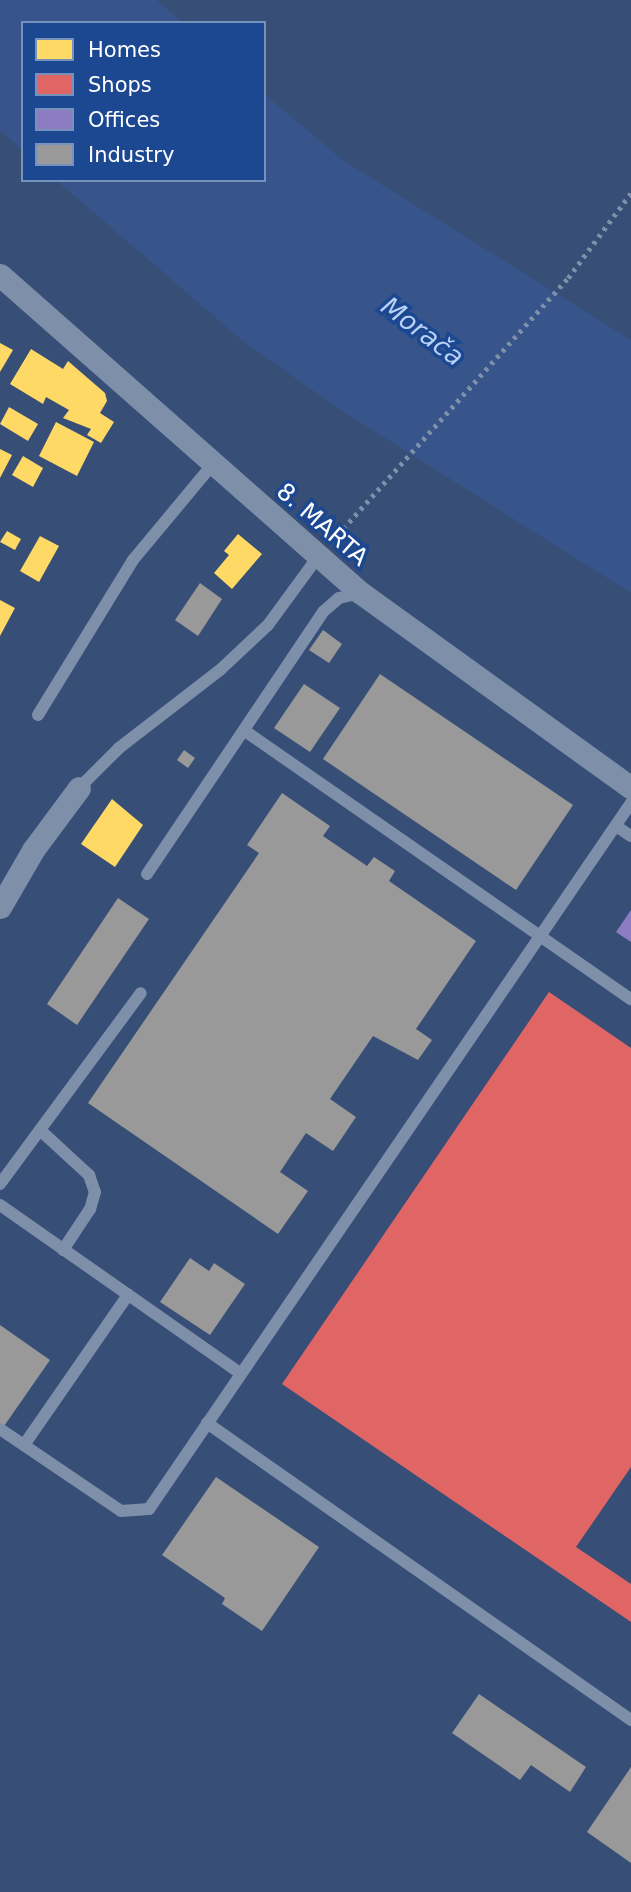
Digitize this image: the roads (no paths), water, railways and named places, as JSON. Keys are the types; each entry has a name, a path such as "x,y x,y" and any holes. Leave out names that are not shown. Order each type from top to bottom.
{"street":[{"name":"8. MARTA","path":"0,275 317,558 361,593 631,788"},
{"path":"0,907 33,850 79,788"}],"lane":[{"path":"38,715 133,560 213,464"},
{"path":"79,788 119,748 220,670 268,625 317,558"},
{"path":"147,874 324,611 339,598 361,593"},
{"path":"245,731 631,999"},
{"path":"0,1430 121,1511 137,1513 149,1509 631,803"},
{"path":"616,826 631,836"},
{"path":"0,1184 141,993"},
{"path":"40,1130 89,1175 95,1192 90,1209 63,1250"},
{"path":"0,1205 241,1374"},
{"path":"24,1445 128,1295"},
{"path":"207,1423 631,1720"}],"water":[{"path":"0,0 157,0 181,21 21,21 21,149 0,130"},
{"name":"Morača","path":"266,96 344,161 631,340 631,593 339,409 243,341 58,182 266,182"}]}
